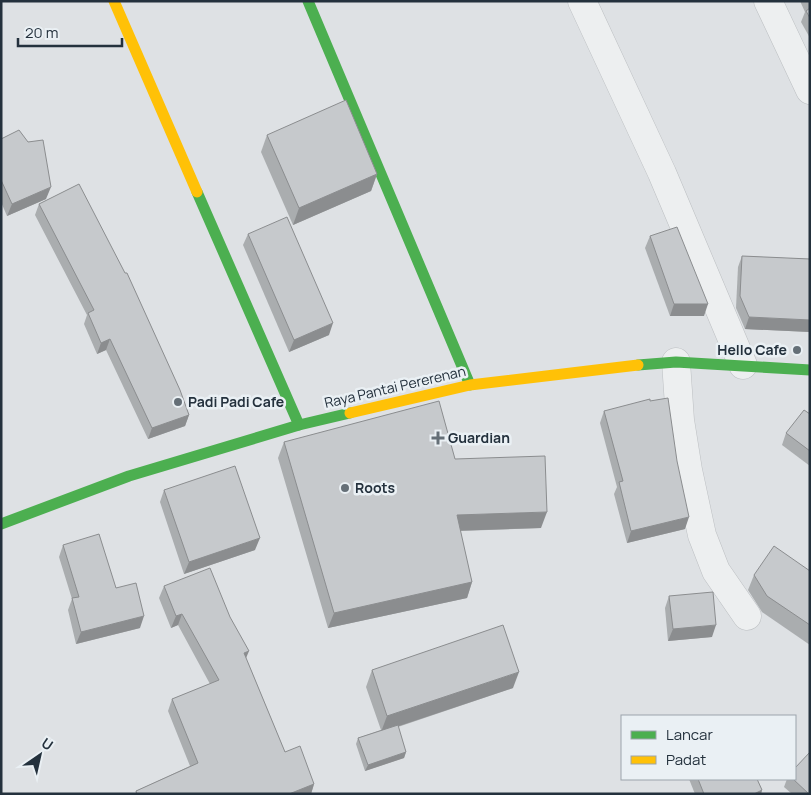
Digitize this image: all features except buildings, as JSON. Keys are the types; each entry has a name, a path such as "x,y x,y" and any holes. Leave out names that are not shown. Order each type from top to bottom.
{"street":[{"path":"114,1 299,425"},
{"path":"308,1 470,385"},
{"path":"582,1 662,172 743,365"},
{"path":"768,1 810,90"},
{"path":"676,362 680,420 688,470 702,535 716,571 747,616"},
{"name":"Raya Pantai Pererenan","path":"1,524 129,476 299,425 470,385 597,368 676,362 810,370"}],"traffic: fast":[{"path":"308,1 470,385"},
{"path":"197,192 299,425"},
{"path":"638,365 676,362 810,370"},
{"path":"1,524 129,476 299,425 350,413"}],"traffic: slow":[{"path":"114,1 197,192"},
{"path":"350,413 470,385 638,365"}],"place":[{"name":"Hello Cafe","path":"797,350"},
{"name":"Padi Padi Cafe","path":"178,402"},
{"name":"Guardian","path":"438,438"},
{"name":"Roots","path":"345,488"}]}
